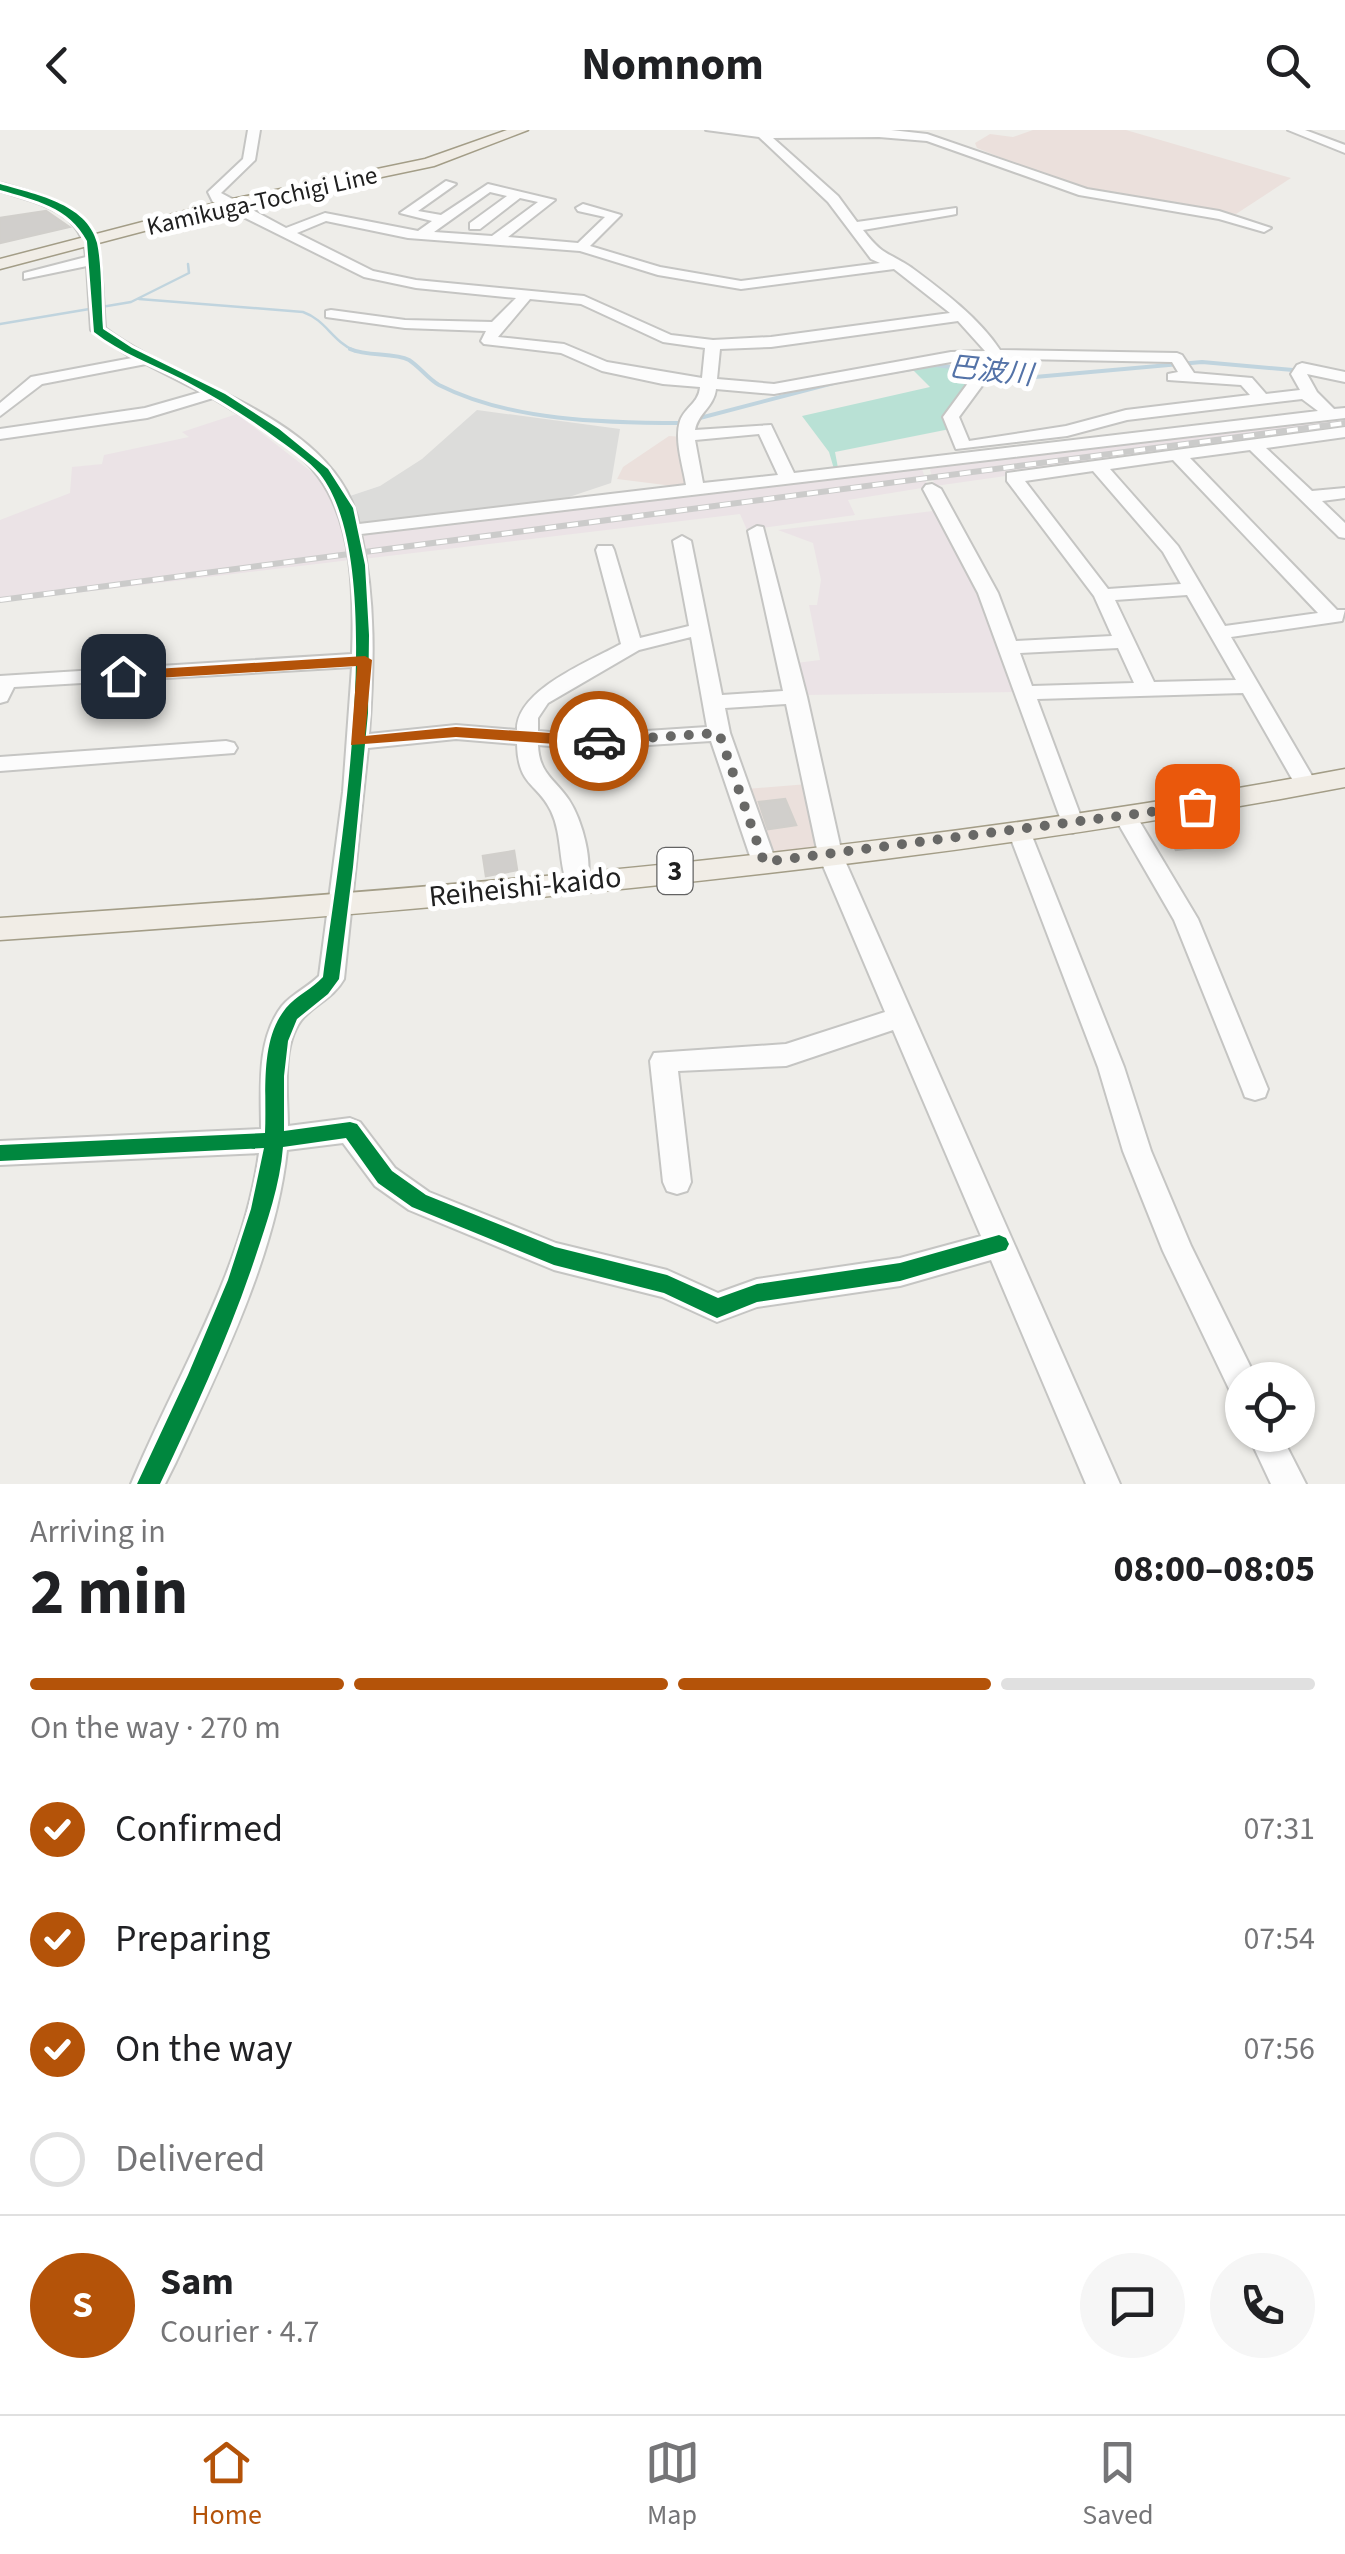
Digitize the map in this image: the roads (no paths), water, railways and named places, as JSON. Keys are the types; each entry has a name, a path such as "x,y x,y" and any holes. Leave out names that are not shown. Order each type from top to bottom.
{"main road":[{"name":"Kamikuga-Tochigi Line","path":"7,262 224,206 429,163 521,130"},
{"name":"Reiheishi-kaido","path":"0,929 341,905 764,862 1126,818 1345,778"}],"street":[{"path":"254,130 248,160 214,192 224,206 387,278 584,300 637,328 713,345 962,316"},
{"path":"712,130 764,137 867,132 936,138 987,153 1081,192 1209,212 1264,228"},
{"path":"1294,130 1345,149"},
{"path":"764,137 833,199 876,256 896,265 962,316 995,354"},
{"path":"450,184 407,214 474,226 501,236"},
{"path":"0,187 72,212 92,241 98,330 214,393 325,471 342,493 353,530 364,604 365,660 331,980 321,994 292,1014 283,1032 276,1072 275,1140 268,1183 234,1290 200,1377 148,1484"},
{"path":"421,235 488,188 549,200 501,236"},
{"path":"474,226 517,194"},
{"path":"581,247 614,214 583,208"},
{"path":"854,227 951,211"},
{"path":"284,233 325,217 421,235 501,236 581,247 658,271 741,285 896,265"},
{"path":"7,262 30,278 92,260"},
{"path":"529,292 496,326 489,341 564,349 602,366 709,384 793,388 917,362 995,354 1177,358 1181,377 1246,381 1260,398"},
{"path":"330,314 405,324 496,326"},
{"path":"696,490 686,436 689,418 707,400 713,345"},
{"path":"962,445 952,417 995,354"},
{"path":"0,411 37,380 148,359"},
{"path":"1338,414 1310,394 1299,374 1302,368 1345,377"},
{"path":"0,434 147,413 214,393"},
{"path":"938,462 962,445 1068,431 1126,414 1310,394"},
{"path":"353,530 1338,414"},
{"path":"686,436 766,429 788,478"},
{"path":"1147,689 1103,595 1012,479 1345,432"},
{"path":"1254,445 1345,533"},
{"path":"1177,455 1339,615"},
{"path":"1097,465 1171,550 1308,786"},
{"path":"932,489 988,593 1073,824"},
{"path":"1309,498 1345,492"},
{"path":"758,531 830,854 1102,1484"},
{"path":"682,541 696,630 719,733 764,862"},
{"path":"605,550 632,646"},
{"path":"1103,595 1194,589"},
{"path":"1221,633 1339,615"},
{"path":"577,881 574,844 560,804 540,784 528,761 526,718 541,698 632,646 696,630"},
{"path":"1009,648 1125,641"},
{"path":"0,696 6,681 365,660"},
{"path":"1028,694 1248,686"},
{"path":"712,702 797,697"},
{"path":"356,742 456,732 586,742 719,733"},
{"path":"0,764 226,748"},
{"path":"1126,818 1186,919 1255,1088"},
{"path":"1019,831 1111,1068 1150,1184 1232,1362"},
{"path":"677,1182 663,1061 802,1052 900,1016"},
{"path":"0,1153 275,1140 350,1130 384,1176 419,1201 554,1256 668,1284 717,1308 758,1292 900,1272 999,1244"},
{"path":"1273,1452 1289,1484"}],"waterway":[{"path":"0,324 131,302 189,273 188,264"},
{"name":"巴波川","path":"139,299 303,312 353,350"},
{"name":"巴波川","path":"353,350 403,358 439,385 527,413 682,423"},
{"name":"巴波川","path":"696,419 845,380 935,365 1035,377 1202,362 1293,370"}],"railway":[{"path":"0,600 1345,423"}]}
